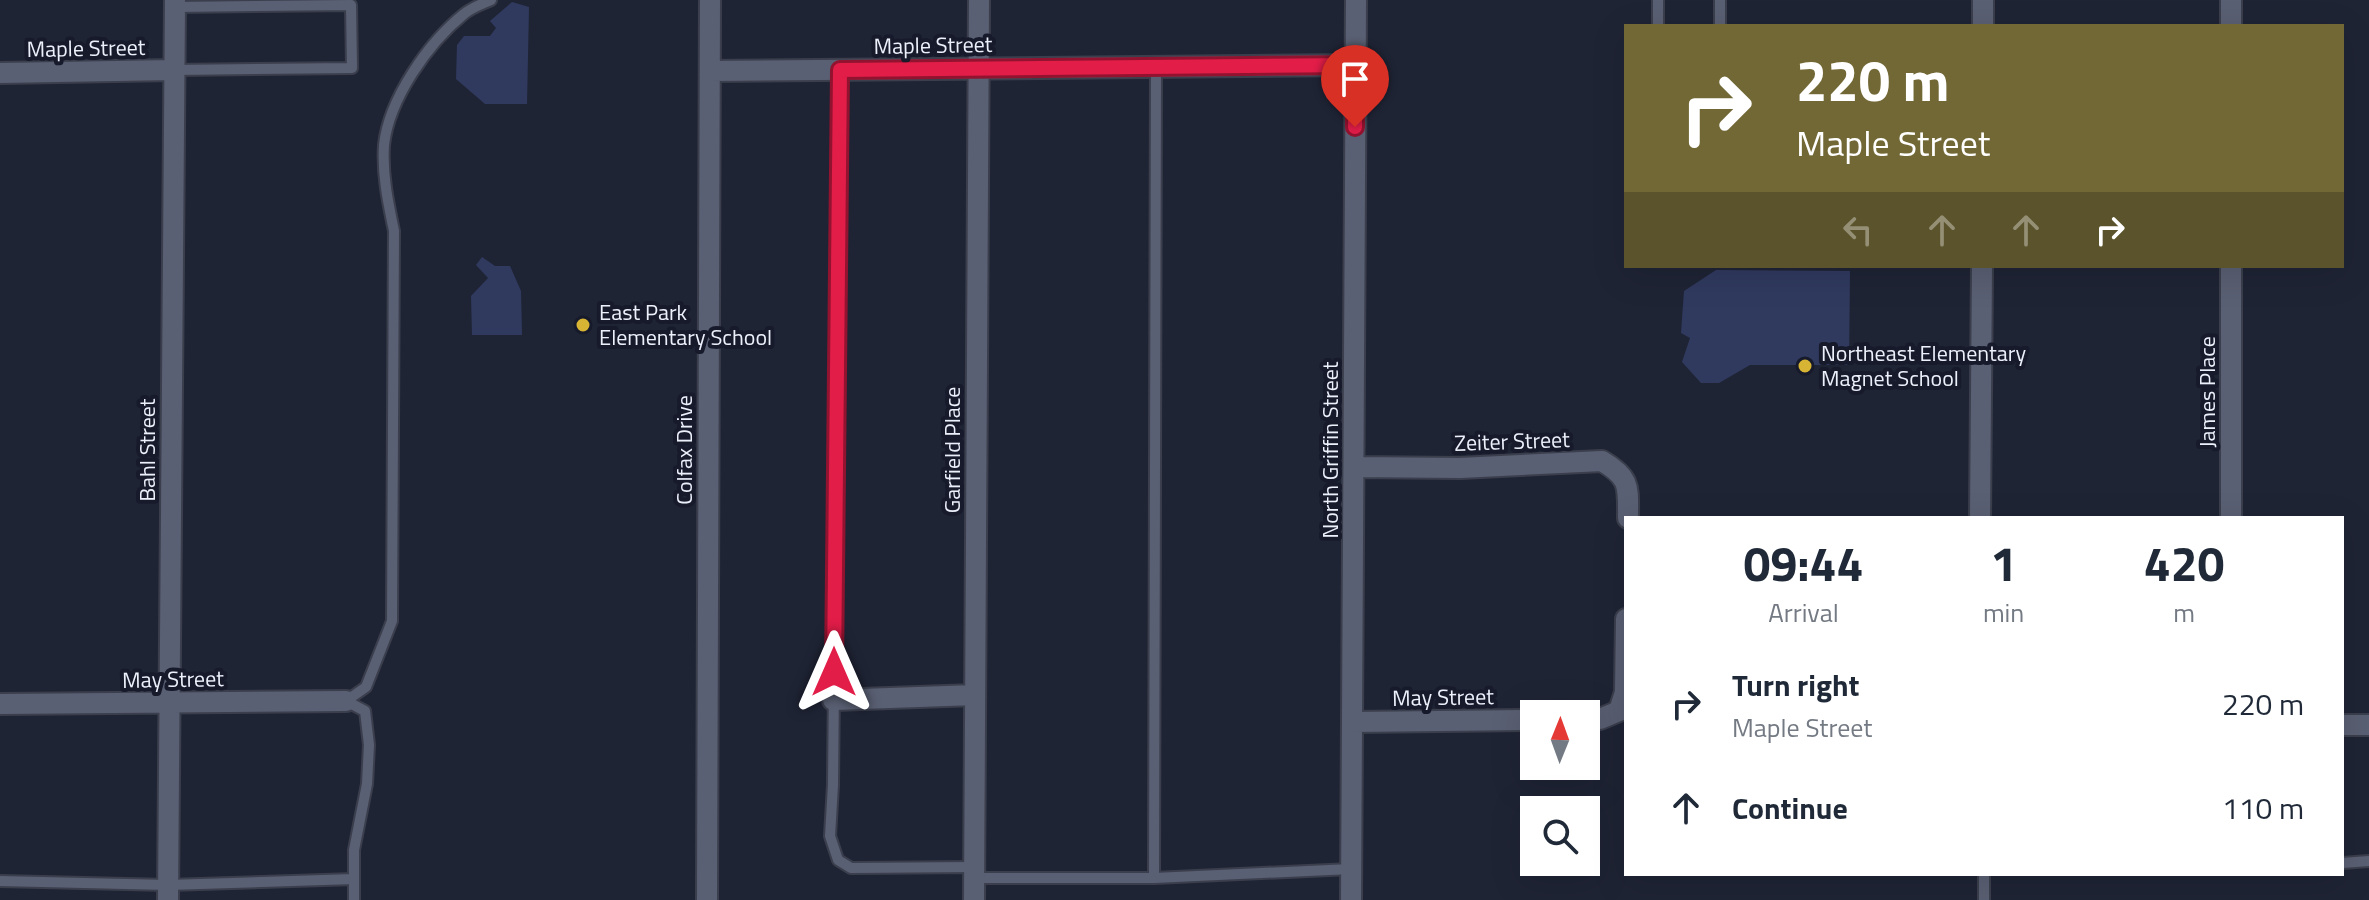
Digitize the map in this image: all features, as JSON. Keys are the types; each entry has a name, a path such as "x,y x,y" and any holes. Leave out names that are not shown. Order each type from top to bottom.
{"street":[{"name":"Colfax Drive","path":"707,900 710,0"},
{"name":"Garfield Place","path":"974,900 979,0"},
{"name":"North Griffin Street","path":"1351,900 1356,0"},
{"path":"1983,0 1983,24"},
{"path":"2231,0 2231,24"},
{"name":"Bahl Street","path":"168,893 175,4"},
{"name":"Maple Street","path":"710,71 1355,65"},
{"name":"Maple Street","path":"0,73 173,70"},
{"path":"1980,516 1982,268"},
{"name":"James Place","path":"2231,268 2231,516"},
{"name":"Zeiter Street","path":"1354,467 1460,468 1602,461 1619,471 1628,486 1628,516"},
{"path":"833,700 975,695"},
{"path":"1600,719 1619,711 1624,695"},
{"name":"May Street","path":"0,704 346,701"},
{"name":"May Street","path":"1353,722 1520,720"},
{"path":"2344,725 2369,725"}],"lane":[{"path":"354,900 354,850 367,784 369,745 365,711 346,701 366,687 392,621 394,231 384,180 384,144 389,121 427,54 465,13 491,0"},
{"path":"1658,0 1658,24"},
{"path":"1720,0 1720,24"},
{"path":"173,70 352,68 351,5 175,4"},
{"path":"1154,878 1156,65"},
{"path":"840,70 830,836 838,860 851,868 1154,878 1351,869"},
{"path":"2344,863 2369,861"},
{"path":"1984,876 1984,900"},
{"path":"0,881 168,893 354,879"}],"shaded area":[{"path":"512,2 529,7 527,104 485,104 456,79 457,45 464,36 490,36 496,28 490,21"},
{"path":"482,257 495,266 510,266 521,291 522,335 472,335 471,296 488,278 476,265"},
{"path":"1716,270 1850,271 1849,365 1750,365 1719,383 1701,383 1682,362 1690,338 1681,333 1684,291"}],"place":[{"name":"East Park Elementary School","path":"583,325"},
{"name":"Northeast Elementary Magnet School","path":"1805,366"}],"route":[{"path":"834,672 840,70 1355,65 1355,127"}]}
